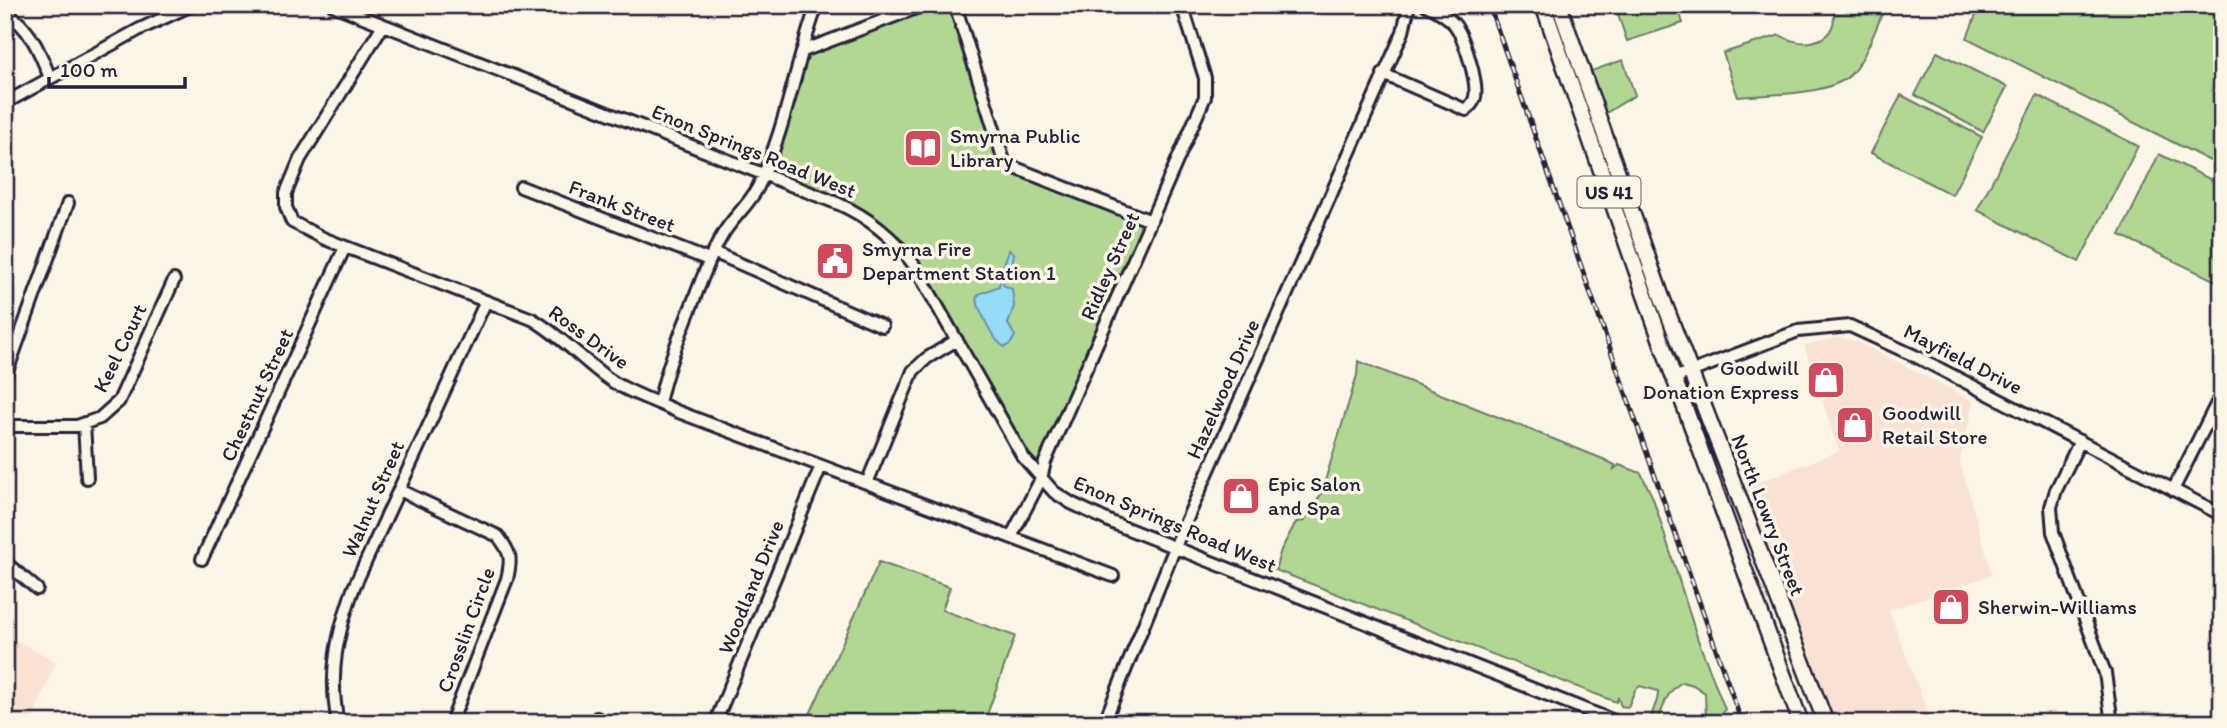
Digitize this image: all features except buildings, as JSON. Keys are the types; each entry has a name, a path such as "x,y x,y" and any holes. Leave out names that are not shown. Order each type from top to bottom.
{"main road":[{"name":"US 41","path":"1543,5 1674,378 1801,723"},
{"name":"North Lowry Street","path":"1559,5 1690,373 1826,723"}],"street":[{"path":"5,103 140,29 192,5"},
{"name":"Enon Springs Road West","path":"333,5 852,210 887,234 914,265 1023,457 1041,479 1071,503 1174,548 1619,723"},
{"path":"659,403 666,369 711,256 724,232 752,196 763,174 788,106 817,5"},
{"path":"803,51 924,5"},
{"path":"955,5 1002,158 1008,166 1151,220"},
{"name":"Ridley Street","path":"1011,537 1041,479 1045,462 1205,97 1205,78 1182,5"},
{"name":"Hazelwood Drive","path":"1104,723 1174,548 1403,32 1409,5"},
{"path":"1383,74 1466,110 1472,105 1475,84 1463,41 1454,23 1426,5"},
{"path":"5,12 26,29 37,46 50,78"},
{"name":"Ross Drive","path":"383,25 300,159 286,193 286,207 292,222 345,247 514,311 548,328 608,379 659,403 1113,576"},
{"name":"Frank Street","path":"521,187 711,256 882,326"},
{"path":"5,377 68,203"},
{"name":"Chestnut Street","path":"202,559 345,247"},
{"name":"Keel Court","path":"5,426 77,426 100,418 119,401 174,280"},
{"name":"Walnut Street","path":"338,723 334,705 334,676 335,652 342,621 354,587 486,301"},
{"name":"Mayfield Drive","path":"1674,378 1798,331 1850,326 1923,360 2222,515"},
{"path":"867,483 913,371 927,358 957,340"},
{"path":"2173,490 2222,393"},
{"path":"85,423 87,478"},
{"path":"2080,441 2063,471 2052,503 2053,532 2105,673 2112,723"},
{"name":"Woodland Drive","path":"715,723 821,466"},
{"name":"Crosslin Circle","path":"399,490 498,536 508,549 511,562 508,579 451,723"},
{"path":"5,562 37,589"}],"shaded area":[{"path":"1838,337 1858,342 1974,401 1960,461 1992,575 1889,610 1932,723 1830,723 1744,488 1839,451 1804,345"},
{"path":"5,635 56,661 31,723 5,723"}],"green space":[{"path":"924,5 955,5 1002,158 1151,221 1041,479 920,276 878,227 763,174 803,51"},
{"path":"1677,5 1683,23 1627,41 1615,6"},
{"path":"1832,5 1886,5 1867,49 1852,73 1843,81 1815,90 1738,97 1723,53 1780,35 1800,42 1819,40 1827,35 1832,27"},
{"path":"1980,5 2222,5 2222,167 1967,38"},
{"path":"1937,52 2007,87 1983,132 1915,95"},
{"path":"1623,60 1635,95 1606,113 1591,71"},
{"path":"1901,95 1982,137 1952,195 1871,153"},
{"path":"2037,95 2138,146 2079,262 1977,210"},
{"path":"2159,154 2222,185 2222,284 2120,235"},
{"path":"1358,361 1603,459 1615,465 1614,469 1619,465 1641,473 1653,498 1698,640 1725,709 1715,723 1709,723 1706,719 1705,693 1693,685 1682,682 1672,691 1657,723 1651,721 1658,691 1640,686 1635,690 1628,707 1621,706 1618,698 1616,702 1275,570 1281,550 1296,522 1304,521 1321,494 1357,375"},
{"path":"879,562 950,587 942,610 1015,636 984,723 806,723"}],"water":[{"path":"1009,250 1014,253 1011,271 1005,273 1003,285 1012,289 1014,306 1008,324 1015,336 1005,347 992,333 976,299 979,294 999,286"}],"railway":[{"path":"1489,5 1742,723"}],"place":[{"name":"Smyrna Public Library","path":"923,148"},
{"name":"Smyrna Fire Department Station 1","path":"835,261"},
{"name":"Goodwill Donation Express","path":"1826,380"},
{"name":"Goodwill Retail Store","path":"1855,425"},
{"name":"Epic Salon and Spa","path":"1241,496"},
{"name":"Sherwin-Williams","path":"1951,607"}]}
